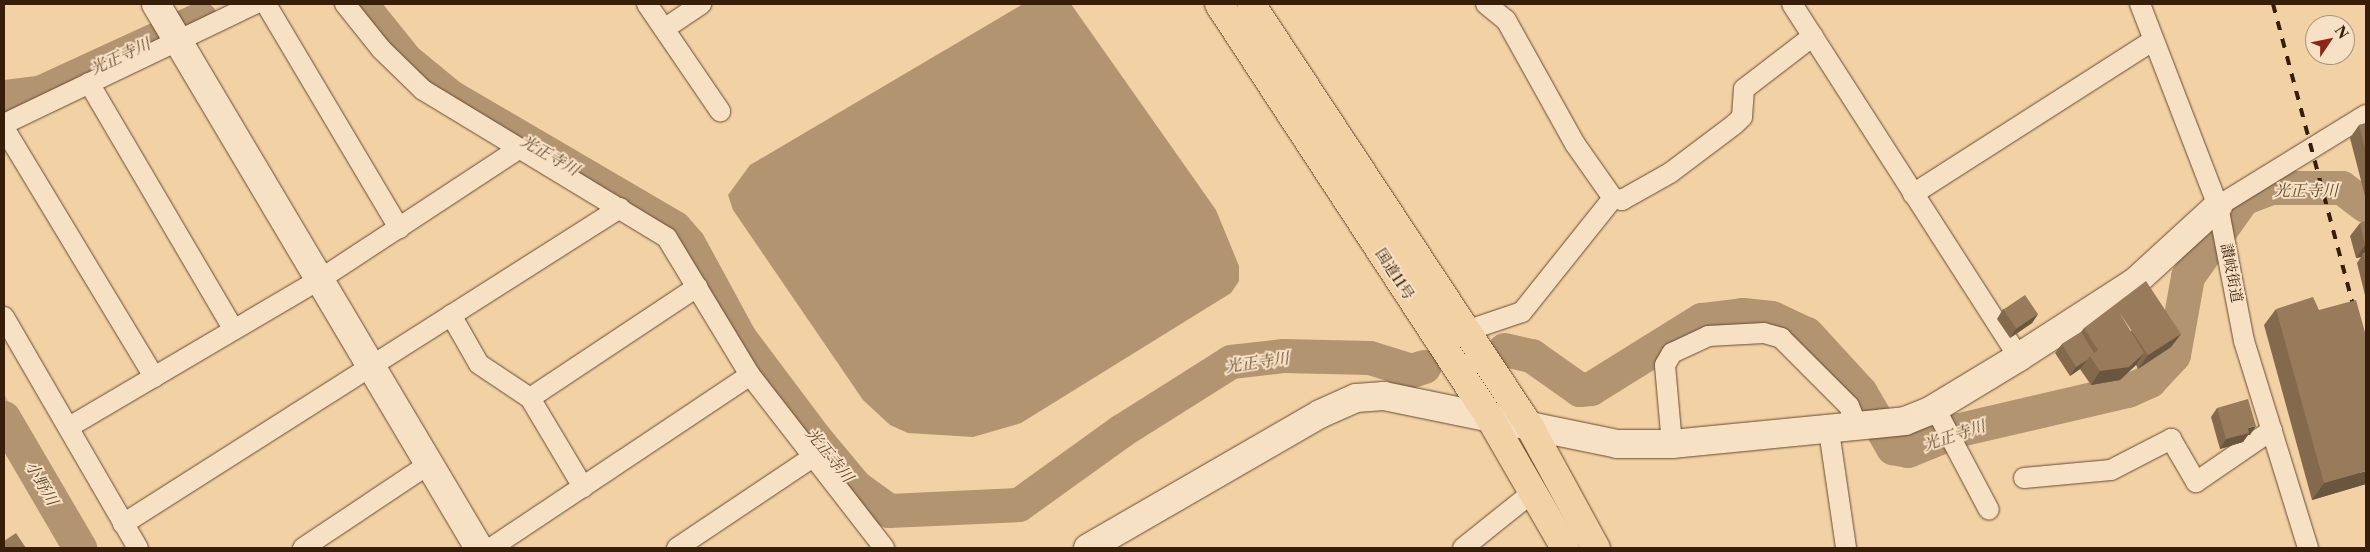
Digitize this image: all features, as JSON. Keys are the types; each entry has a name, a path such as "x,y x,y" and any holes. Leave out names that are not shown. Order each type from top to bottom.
{"highway":[{"name":"国道11号","path":"1219,4 1490,418 1565,548"},
{"name":"国道11号","path":"1251,4 1531,430 1596,548"}],"street":[{"path":"156,4 480,548"},
{"path":"154,377 4,126 89,83 255,4"},
{"path":"266,4 399,228"},
{"path":"345,4 381,49 423,90 517,150 620,208 667,238 750,376 813,457 877,546"},
{"path":"647,4 720,111"},
{"path":"664,29 700,4"},
{"path":"1486,4 1506,20 1562,124 1613,198 1622,200 1670,173 1735,124 1742,117 1744,89 1813,36"},
{"path":"1792,4 2019,357"},
{"name":"讃岐街道","path":"2140,4 2152,41 2218,206 2244,342 2308,548"},
{"path":"1913,194 2152,41"},
{"path":"89,83 234,330"},
{"path":"1088,548 1320,414 1356,398 1384,396 1490,418 1531,430 1616,444 1672,444 1873,426 1945,426 2019,357 2135,282 2218,206 2366,115"},
{"path":"69,427 319,280 517,150"},
{"path":"1466,331 1522,312 1613,198"},
{"path":"123,524 620,208"},
{"path":"530,398 697,287"},
{"path":"450,315 479,364 530,398 583,487"},
{"path":"4,317 138,548"},
{"path":"1672,444 1665,365 1672,353 1708,336 1764,333 1781,338 1849,406 1873,426"},
{"path":"491,548 750,376"},
{"path":"1945,426 1989,510"},
{"path":"2024,478 2111,470 2171,439 2196,482 2272,430"},
{"path":"1829,431 1846,548"},
{"path":"677,548 813,457"},
{"path":"303,548 429,464"},
{"path":"1463,548 1533,492"}],"shaded area":[{"path":"1023,4 1071,4 1216,210 1239,266 1239,281 1231,293 1021,423 973,437 908,433 890,425 863,400 733,210 728,195 750,165"},
{"path":"4,394 95,548 67,548 4,440"}],"building":[{"path":"2366,123 2366,152 2359,125"},
{"path":"2366,221 2366,245 2365,245 2360,223"},
{"path":"2363,253 2366,253 2366,265"},
{"path":"2146,281 2181,334 2148,355 2119,312 2144,353 2129,367 2100,371 2090,356 2098,350 2084,328"},
{"path":"2025,295 2038,314 2016,329 2003,310"},
{"path":"2313,297 2319,310 2356,300 2366,336 2366,471 2324,483 2276,309"},
{"path":"2081,332 2094,353 2076,367 2062,344"},
{"path":"2248,399 2256,426 2248,428 2249,433 2226,439 2217,408"},
{"path":"16,533 26,548 4,548 4,541"}],"waterway":[{"name":"光正寺川","path":"361,4 407,61 451,97 675,228 689,244 740,338 815,438 856,487 889,511 1019,505 1122,431 1231,362 1284,356 1370,358 1412,371 1424,367"},
{"name":"光正寺川","path":"4,97 42,92 201,19"},
{"name":"光正寺川","path":"1505,350 1532,356 1580,390 1591,389 1702,320 1743,315 1772,318 1807,334 1861,393 1893,448 1908,451 1960,430 2128,391 2150,381 2174,355 2188,277 2243,199 2271,188 2342,188 2366,206"},
{"name":"小野川","path":"4,418 80,548"}],"railway":[{"path":"2273,4 2356,316"}]}
